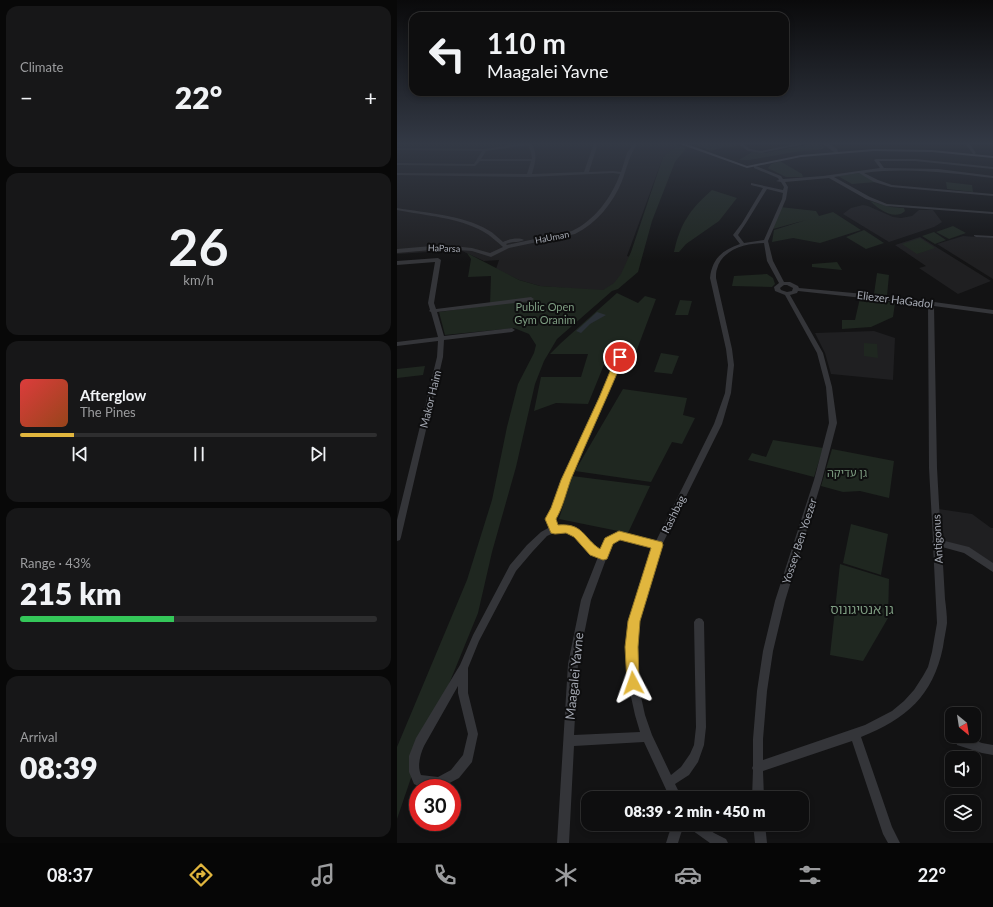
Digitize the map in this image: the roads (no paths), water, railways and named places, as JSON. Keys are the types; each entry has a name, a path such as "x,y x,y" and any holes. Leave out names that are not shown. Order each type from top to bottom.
{"street":[{"name":"HaUman","path":"508,244 565,236 586,227 605,205 616,188 617,182"},
{"path":"779,182 785,191"},
{"path":"781,284 770,261 766,242 785,191 786,187 784,182"},
{"path":"840,182 868,198 886,205 993,213"},
{"path":"880,182 891,186 993,195"},
{"path":"753,184 765,188 785,191"},
{"path":"743,245 735,235 765,188"},
{"path":"397,208 452,220 479,228 489,232 508,244"},
{"path":"976,236 993,237"},
{"name":"Rashbag","path":"673,791 647,737 634,692 631,670 631,647 634,621 637,607 658,545 718,424 730,386 731,365 729,349 713,278 713,268 719,259 727,252 752,242 766,242"},
{"name":"HaParsa","path":"397,251 443,247 472,250 491,255 508,244"},
{"name":"Makor Haim","path":"397,263 438,260 431,303 441,338 440,356 397,537"},
{"name":"Eliezer HaGadol","path":"781,284 791,284 797,289 993,312"},
{"name":"Yossey Ben Yoezer","path":"758,791 758,739 762,691 768,651 781,601 818,480 833,423 829,387 820,353 787,294 780,292 777,289 781,284"},
{"path":"787,294 793,293 797,289"},
{"path":"433,311 531,298"},
{"name":"Antigonus","path":"757,768 882,724 897,714 913,699 928,678 939,641 942,623 936,542 933,464 931,304"},
{"path":"397,344 512,330"},
{"path":"555,529 550,519 556,510 566,480 620,357"},
{"path":"463,668 463,693 473,734 468,758 455,774 439,783 418,780 414,772 414,756 420,742 463,668 476,638 513,568 544,534 555,529 567,528 578,534 594,552 603,555"},
{"name":"Maagalei Yavne","path":"563,843 573,664 586,600 609,541 619,535 658,545"},
{"path":"936,542 966,550 982,559 993,568"},
{"path":"669,783 685,771 694,758 699,745 701,726 699,622"},
{"path":"855,734 887,830 894,843"},
{"path":"568,741 647,737"},
{"path":"964,743 993,750"},
{"path":"672,843 676,831"},
{"path":"702,831 722,843"},
{"path":"760,831 761,843"}],"park label":[{"name":"Public Open Gym Oranim","path":"545,312"},
{"name":"גן עדיקה","path":"847,472"},
{"name":"גן אנטיגונוס","path":"862,609"}]}
